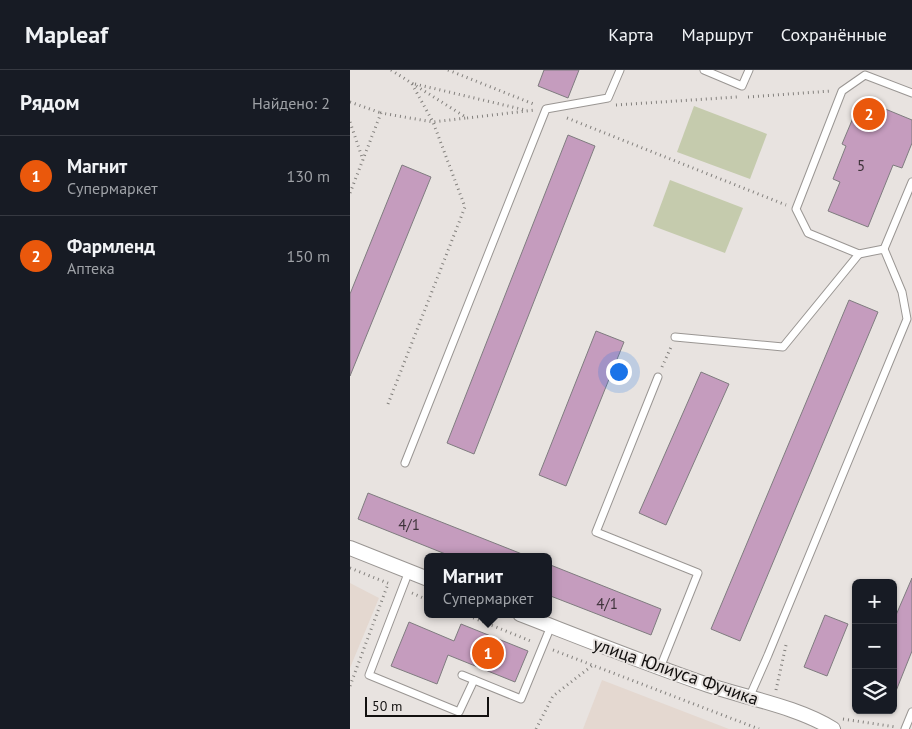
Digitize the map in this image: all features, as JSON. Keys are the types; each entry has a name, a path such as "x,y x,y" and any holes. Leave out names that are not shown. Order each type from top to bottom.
{"street":[{"path":"350,548 424,577"},
{"name":"улица Юлиуса Фучика","path":"530,618 660,668 787,709 833,729"}],"lane":[{"path":"406,463 546,109 608,98 620,70"},
{"path":"704,70 742,86 749,70"},
{"path":"884,249 859,254 808,233 796,209 842,91 865,75 912,94"},
{"path":"749,698 907,320 902,292 884,249 912,182"},
{"path":"675,337 783,347 859,254"},
{"path":"658,377 596,532 698,573 660,668"},
{"path":"409,571 369,675 459,712 474,680"},
{"path":"462,675 521,699 551,626"},
{"path":"905,729 912,712"}],"path":[{"path":"448,70 796,209"},
{"path":"388,404 465,207 432,122 412,83 528,111"},
{"path":"350,102 381,113 432,122 467,118"},
{"path":"350,193 381,113"},
{"path":"350,122 364,160"},
{"path":"658,377 675,337"},
{"path":"350,568 424,598"},
{"path":"350,686 388,584"},
{"path":"474,618 760,729"},
{"path":"787,709 775,697 788,636"},
{"path":"536,729 553,696 593,665"}],"shaded area":[{"path":"350,583 379,598 350,668"},
{"path":"602,680 729,729 583,729"}],"green space":[{"path":"694,106 767,134 750,179 677,152"},
{"path":"670,180 743,208 725,253 653,226"}],"building":[{"path":"544,70 579,70 568,98 538,86"},
{"path":"861,99 912,120 912,143 902,168 893,165 868,227 828,211 840,182 833,179 846,146 842,144"},
{"path":"568,135 595,146 474,454 447,443"},
{"path":"402,165 431,177 350,376 350,294"},
{"path":"849,300 878,312 740,641 711,629"},
{"path":"596,331 624,342 566,486 539,475"},
{"path":"701,372 729,384 666,525 639,513"},
{"path":"368,493 519,553 443,553 358,519"},
{"path":"552,566 661,609 651,635 552,597"},
{"path":"912,578 912,651 897,688 897,624 897,613"},
{"path":"825,615 848,624 827,676 804,667"},
{"path":"409,622 454,641 461,624 528,651 515,682 448,655 437,684 391,666"}],"place":[{"name":"Фармленд","path":"869,114"},
{"name":"Магнит","path":"488,653"}]}
